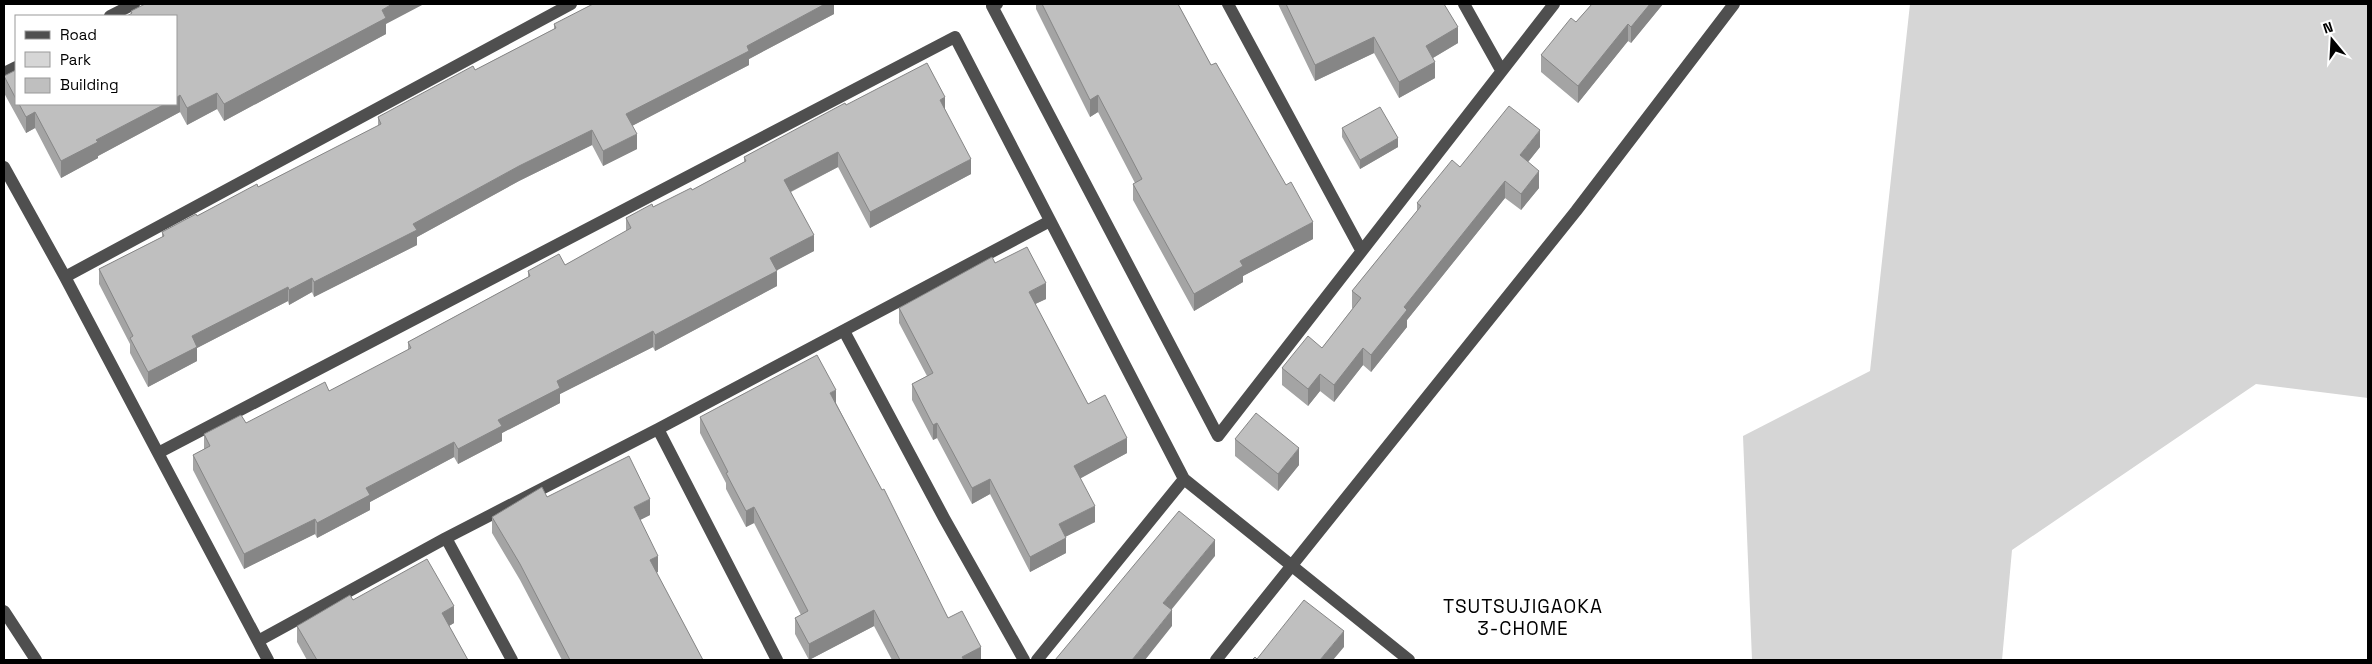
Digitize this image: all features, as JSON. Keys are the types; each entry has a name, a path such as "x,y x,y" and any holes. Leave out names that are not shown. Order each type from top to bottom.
{"street":[{"path":"112,15 134,4"},
{"path":"65,277 572,4"},
{"path":"997,4 992,6 1218,436 1554,4"},
{"path":"1228,4 1361,250"},
{"path":"1464,4 1501,70"},
{"path":"1216,660 1576,211 1734,4"},
{"path":"158,453 955,37 1184,479 1409,660"},
{"path":"4,167 65,277 268,660"},
{"path":"258,641 446,538 658,430 1050,221"},
{"path":"844,331 944,518 1024,660"},
{"path":"658,430 777,660"},
{"path":"1037,660 1184,479"},
{"path":"446,538 512,660"},
{"path":"4,611 36,660"}],"green space":[{"path":"1910,4 2368,4 2368,398 2256,384 2012,550 2002,660 1752,660 1743,436 1870,371"}],"building":[{"path":"145,4 392,4 382,10 386,18 224,104 217,93 187,108 180,95 178,96 178,15 129,15 132,13 131,11"},
{"path":"593,4 825,4 747,46 749,51 626,114 637,134 603,151 592,130 519,166 413,224 417,230 314,282 312,278 289,290 288,287 192,336 197,347 148,372 130,338 133,336 99,269 164,236 162,232 196,214 197,216 257,184 258,187 381,124 378,117 473,66 475,70 556,28 554,24"},
{"path":"1042,4 1178,4 1211,65 1216,63 1286,185 1291,182 1313,222 1240,261 1243,266 1194,294 1133,184 1142,179 1098,95 1090,100"},
{"path":"1286,4 1444,4 1458,27 1426,46 1435,62 1399,82 1374,37 1315,65"},
{"path":"1592,4 1650,4 1631,27 1628,24 1578,86 1541,55 1571,18 1576,22"},
{"path":"927,63 945,97 940,100 971,159 870,212 838,152 784,180 814,235 770,258 777,271 655,335 653,331 557,381 560,388 498,420 502,426 458,449 454,442 366,488 370,495 317,523 315,519 244,554 193,455 210,446 204,434 241,415 246,423 325,382 329,391 411,348 408,342 530,276 528,271 559,254 565,265 631,228 626,218 652,204 653,207 691,188 692,190 746,161 744,157 845,103 846,105"},
{"path":"15,70 15,97 4,76"},
{"path":"20,105 163,105 96,140 98,142 61,161 35,112 26,117"},
{"path":"1509,106 1540,130 1520,155 1539,171 1521,194 1505,181 1404,307 1407,310 1371,355 1363,348 1334,385 1320,374 1308,389 1282,368 1308,336 1322,348 1361,298 1352,291 1421,206 1417,203 1452,160 1460,167"},
{"path":"1380,107 1398,138 1360,160 1342,128"},
{"path":"1027,247 1046,283 1029,292 1088,404 1105,395 1127,438 1074,466 1095,506 1059,524 1066,538 1030,557 990,479 972,488 937,423 933,425 912,384 933,373 899,308 992,257 995,263"},
{"path":"817,355 836,390 830,393 882,490 884,489 948,618 962,611 981,647 962,657 964,660 900,660 874,610 809,644 795,618 808,611 754,507 746,511 700,417"},
{"path":"1256,413 1299,448 1278,474 1235,439"},
{"path":"629,456 650,499 634,507 658,556 650,560 703,660 570,660 520,564 492,517 542,487 547,497"},
{"path":"1179,511 1215,540 1163,603 1172,610 1132,660 1055,660"},
{"path":"427,559 454,606 442,613 468,660 317,660 297,626 350,595 353,600"},
{"path":"1304,600 1344,631 1320,660 1252,660 1255,657 1257,659"}],"district":[{"name":"TSUTSUJIGAOKA 3-CHOME","path":"1523,617"}]}
